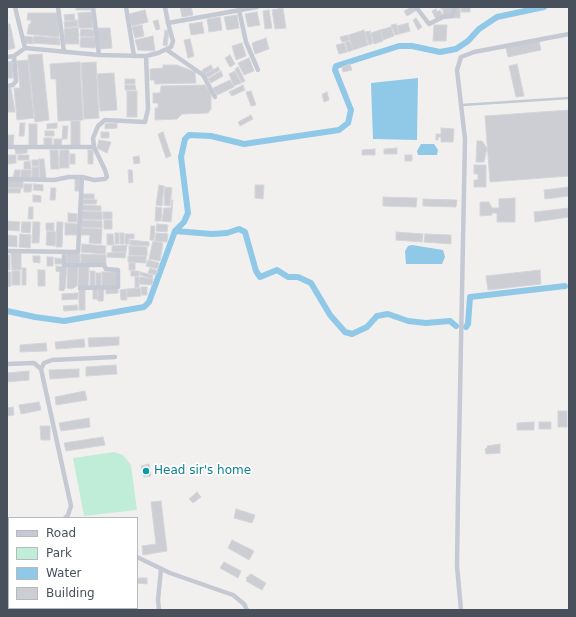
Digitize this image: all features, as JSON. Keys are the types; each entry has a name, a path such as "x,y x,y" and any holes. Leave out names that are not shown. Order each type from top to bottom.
{"street":[{"path":"15,7 25,48"},
{"path":"58,7 64,52"},
{"path":"92,7 99,55"},
{"path":"126,7 134,56"},
{"path":"7,57 14,56 25,48 99,55 134,56 146,56 167,50 171,47 173,41 165,7"},
{"path":"168,23 257,7"},
{"path":"416,7 428,24 443,17 453,16 454,7"},
{"path":"239,10 246,42 258,70"},
{"path":"461,610 458,558 465,139 457,70 461,57 474,52 569,34"},
{"path":"167,50 203,75 216,98"},
{"path":"7,86 13,85 16,81 14,56"},
{"path":"7,179 54,180 69,177 82,177 94,180 104,179 107,177 94,148 93,138 98,126 105,120 145,122 148,109 146,56"},
{"path":"7,148 94,148"},
{"path":"7,251 78,252 82,177"},
{"path":"64,252 64,265 104,265 106,269 118,270 118,287 80,288"},
{"path":"41,369 44,364 52,360 115,357"},
{"path":"7,364 34,363 41,369 71,506 66,517"},
{"path":"138,558 160,569 233,595 244,604 247,610"},
{"path":"159,610 158,600 160,569"}],"lane":[{"path":"462,105 569,98"}],"green space":[{"path":"114,452 123,455 131,465 137,510 84,516 73,458"}],"water":[{"path":"418,78 417,140 373,139 371,83"},
{"path":"421,144 434,144 438,150 437,155 418,155 417,151"},
{"path":"412,245 443,250 445,257 442,264 406,264 405,251 408,246"}],"building":[{"path":"76,7 91,7 91,10 76,10"},
{"path":"180,7 191,7 193,15 182,17"},
{"path":"411,7 415,7 417,10 407,16 404,11"},
{"path":"441,7 452,7 451,16 443,16 443,9 441,9"},
{"path":"455,7 460,7 460,18 455,18"},
{"path":"461,7 470,7 470,12 461,12"},
{"path":"283,8 286,28 275,29 272,10"},
{"path":"436,9 437,12 440,10 443,16 436,19 432,11"},
{"path":"145,10 148,22 132,26 129,14"},
{"path":"269,10 272,28 265,29 263,11"},
{"path":"92,12 93,28 79,28 78,13"},
{"path":"257,12 260,25 248,27 245,14"},
{"path":"28,13 57,13 59,37 27,34 29,24 31,24 31,20 27,20"},
{"path":"74,14 75,20 65,21 64,15"},
{"path":"237,15 239,28 227,30 224,17"},
{"path":"220,17 222,30 209,32 207,19"},
{"path":"416,18 422,27 418,30 413,20"},
{"path":"77,20 78,26 65,28 64,22"},
{"path":"158,20 160,29 156,30 153,21"},
{"path":"202,22 204,33 191,35 189,24"},
{"path":"408,23 410,31 399,34 397,26"},
{"path":"7,24 10,24 15,48 7,50"},
{"path":"396,24 399,34 395,35 391,25"},
{"path":"142,25 144,36 135,38 132,27"},
{"path":"434,25 447,25 446,41 433,41"},
{"path":"78,27 79,44 65,44 64,29"},
{"path":"391,27 394,36 383,40 380,30"},
{"path":"98,28 110,28 112,48 100,49"},
{"path":"81,29 94,30 94,37 80,36"},
{"path":"165,30 169,31 167,46 163,45"},
{"path":"364,30 368,45 353,50 349,35"},
{"path":"380,30 383,41 374,44 371,33"},
{"path":"370,31 373,43 369,45 365,32"},
{"path":"348,35 350,40 342,42 340,37"},
{"path":"23,36 33,37 33,44 25,43"},
{"path":"34,36 59,38 60,45 33,43"},
{"path":"153,36 155,51 138,50 135,40"},
{"path":"81,37 96,38 95,48 80,47"},
{"path":"266,38 269,49 255,54 252,43"},
{"path":"190,39 194,56 188,58 184,40"},
{"path":"350,41 353,50 348,52 345,42"},
{"path":"539,41 541,50 508,57 506,48"},
{"path":"242,43 246,56 236,60 232,46"},
{"path":"344,43 347,52 339,54 336,45"},
{"path":"42,54 49,120 35,122 28,55"},
{"path":"230,55 235,64 230,67 225,58"},
{"path":"249,58 254,71 244,75 238,63"},
{"path":"28,60 34,118 17,120 14,88 20,88 17,61"},
{"path":"12,61 13,78 7,78 7,62"},
{"path":"80,62 83,120 58,121 56,79 51,79 50,64"},
{"path":"96,62 99,118 84,119 81,63"},
{"path":"350,64 352,70 343,72 342,67"},
{"path":"517,64 524,96 516,97 509,66"},
{"path":"163,65 177,65 195,72 196,83 155,84 154,80 150,80 150,69 163,68"},
{"path":"211,65 213,69 204,74 202,70"},
{"path":"218,67 220,70 207,78 205,74"},
{"path":"238,67 245,81 242,83 235,69"},
{"path":"221,71 223,76 211,83 208,79"},
{"path":"235,71 241,83 234,86 229,74"},
{"path":"114,73 117,110 100,111 97,74"},
{"path":"125,79 135,79 135,84 125,84"},
{"path":"230,80 234,87 217,95 213,88"},
{"path":"125,85 135,85 136,90 125,90"},
{"path":"205,85 211,94 211,109 208,113 182,114 177,119 155,120 155,108 158,108 158,103 153,103 153,93 160,93 161,86"},
{"path":"243,85 245,90 232,96 229,92"},
{"path":"7,88 11,88 15,112 7,112"},
{"path":"127,91 137,91 137,117 127,117"},
{"path":"251,91 256,105 251,106 246,92"},
{"path":"327,92 329,100 324,102 322,94"},
{"path":"569,110 569,176 490,182 485,116"},
{"path":"251,115 253,119 240,126 238,122"},
{"path":"71,121 80,121 80,146 71,146"},
{"path":"20,123 25,123 24,136 19,136"},
{"path":"57,123 57,128 47,129 47,124"},
{"path":"117,123 117,128 105,129 105,124"},
{"path":"29,124 37,124 37,145 29,145"},
{"path":"63,126 68,126 67,139 62,139"},
{"path":"441,128 454,129 453,142 441,142 441,137 438,137 438,140 436,140 436,134 441,134"},
{"path":"45,131 54,131 54,136 45,136"},
{"path":"101,132 109,132 109,138 101,138"},
{"path":"163,132 171,156 166,158 158,134"},
{"path":"7,135 14,135 13,146 7,146"},
{"path":"44,138 52,138 52,145 44,145"},
{"path":"54,139 62,139 61,146 54,145"},
{"path":"99,140 111,142 107,153 97,148"},
{"path":"477,141 482,141 487,148 484,162 476,162"},
{"path":"27,148 27,153 16,154 15,149"},
{"path":"397,148 397,154 384,154 384,149"},
{"path":"375,149 375,155 362,155 362,150"},
{"path":"50,150 58,150 59,169 51,169"},
{"path":"60,150 69,150 69,168 59,168"},
{"path":"88,150 93,150 93,164 88,164"},
{"path":"70,154 75,154 75,164 70,164"},
{"path":"8,155 16,155 16,163 8,164"},
{"path":"18,155 29,155 29,160 18,160"},
{"path":"405,155 412,155 412,161 405,161"},
{"path":"139,156 140,163 134,164 133,157"},
{"path":"39,159 44,159 46,178 40,179"},
{"path":"32,160 39,160 39,166 32,166"},
{"path":"30,161 31,169 24,169 24,162"},
{"path":"474,165 486,165 486,187 474,187 474,180 478,180 478,174 474,174"},
{"path":"32,167 39,167 39,178 32,178"},
{"path":"15,170 20,170 20,177 13,177"},
{"path":"21,170 31,170 31,178 21,178"},
{"path":"128,170 132,170 133,182 129,183"},
{"path":"75,178 80,179 79,191 75,191"},
{"path":"7,179 23,180 23,188 7,188"},
{"path":"24,184 32,184 31,192 24,192"},
{"path":"34,184 43,185 43,191 33,190"},
{"path":"159,185 164,186 162,206 156,205"},
{"path":"255,185 264,185 263,199 255,198"},
{"path":"165,187 172,188 170,206 164,205"},
{"path":"569,187 569,196 545,199 544,190"},
{"path":"7,188 21,188 20,193 7,193"},
{"path":"51,188 56,188 55,200 50,200"},
{"path":"81,194 94,194 94,199 81,198"},
{"path":"33,195 41,196 41,202 33,202"},
{"path":"383,197 417,198 416,207 383,206"},
{"path":"515,198 515,222 497,222 497,213 480,216 480,202 489,202 492,208 499,208 499,199"},
{"path":"81,199 97,200 96,204 80,204"},
{"path":"423,199 457,200 456,207 423,206"},
{"path":"172,200 171,222 162,221 164,208 171,208"},
{"path":"81,205 101,206 101,211 81,210"},
{"path":"29,207 33,207 33,219 28,219"},
{"path":"156,207 162,208 161,221 155,221"},
{"path":"569,208 569,217 535,222 534,212"},
{"path":"81,211 102,212 102,220 81,219"},
{"path":"103,212 112,212 112,219 103,219"},
{"path":"68,213 77,214 77,222 68,222"},
{"path":"80,220 102,221 102,228 80,227"},
{"path":"104,220 112,220 112,229 104,229"},
{"path":"7,221 20,222 19,231 7,230"},
{"path":"22,222 31,222 30,233 21,232"},
{"path":"33,222 40,222 39,243 32,243"},
{"path":"57,222 63,222 62,247 56,247"},
{"path":"46,223 54,223 54,231 46,230"},
{"path":"65,223 77,224 77,235 65,235"},
{"path":"157,224 168,225 167,232 156,231"},
{"path":"151,226 155,226 154,240 150,240"},
{"path":"81,228 102,229 101,244 89,243 90,235 81,235"},
{"path":"47,231 56,232 55,246 46,245"},
{"path":"396,232 423,234 422,242 396,240"},
{"path":"115,233 119,233 119,244 115,244"},
{"path":"120,233 124,233 124,244 120,244"},
{"path":"156,233 168,234 167,242 155,241"},
{"path":"20,234 31,235 30,248 19,247"},
{"path":"107,234 113,234 114,245 107,245"},
{"path":"125,234 134,234 134,239 129,238 129,244 125,244"},
{"path":"425,234 451,235 451,244 424,242"},
{"path":"7,235 17,236 17,247 7,246"},
{"path":"130,240 149,242 149,246 130,245"},
{"path":"153,241 163,243 160,261 149,259"},
{"path":"82,244 106,246 105,254 81,252"},
{"path":"127,245 126,252 112,252 112,246"},
{"path":"129,246 147,247 147,256 129,255"},
{"path":"126,252 125,258 107,257 107,253"},
{"path":"11,253 21,253 21,270 12,270"},
{"path":"67,253 80,254 80,263 66,263"},
{"path":"81,254 106,255 106,264 81,263"},
{"path":"7,255 10,255 10,270 7,270"},
{"path":"33,256 40,256 40,263 33,262"},
{"path":"128,256 146,256 146,263 128,262"},
{"path":"47,257 53,257 53,266 47,266"},
{"path":"55,258 62,259 62,264 55,264"},
{"path":"148,260 159,263 158,269 146,266"},
{"path":"129,263 135,263 135,270 129,270"},
{"path":"56,266 67,267 65,289 63,291 59,290 60,272 56,271"},
{"path":"68,266 78,266 77,286 72,289 67,288"},
{"path":"79,266 89,267 88,287 78,286"},
{"path":"22,268 26,268 26,285 22,285"},
{"path":"150,268 158,271 156,275 148,273"},
{"path":"38,270 45,270 45,286 38,286"},
{"path":"540,270 541,284 488,290 486,276"},
{"path":"12,271 20,271 20,285 12,285"},
{"path":"90,271 95,271 95,287 90,287"},
{"path":"131,271 139,271 139,276 131,276"},
{"path":"7,272 11,272 11,286 7,287"},
{"path":"102,272 117,272 117,286 102,286"},
{"path":"140,272 153,275 152,279 140,275"},
{"path":"96,273 101,273 101,287 96,287"},
{"path":"135,277 139,277 139,287 135,288"},
{"path":"140,277 153,279 152,285 139,284"},
{"path":"141,287 147,287 147,295 142,295"},
{"path":"118,288 118,293 106,294 106,289"},
{"path":"140,288 141,296 127,297 127,289"},
{"path":"79,289 85,289 85,310 79,310"},
{"path":"93,289 97,289 98,299 93,299"},
{"path":"98,289 104,289 103,301 98,301"},
{"path":"126,289 127,300 121,300 120,290"},
{"path":"78,293 78,299 62,300 62,294"},
{"path":"77,305 78,310 64,311 63,306"},
{"path":"119,337 119,345 89,347 88,338"},
{"path":"84,339 85,347 56,349 55,342"},
{"path":"46,343 47,351 20,352 20,345"},
{"path":"116,365 117,374 86,376 86,367"},
{"path":"79,369 79,377 50,379 49,370"},
{"path":"29,371 29,380 7,382 7,373"},
{"path":"85,391 87,400 56,405 55,397"},
{"path":"39,402 41,410 21,414 19,405"},
{"path":"13,407 14,415 7,416 7,408"},
{"path":"558,411 567,411 567,427 558,427"},
{"path":"89,418 90,427 61,431 59,423"},
{"path":"534,422 534,430 517,430 517,423"},
{"path":"539,422 551,422 551,429 539,429"},
{"path":"40,426 50,426 50,440 41,440"},
{"path":"103,437 105,445 66,451 64,443"},
{"path":"500,444 500,453 486,454 485,449 487,446"},
{"name":"Head sir's home","path":"149,464 151,476 144,477 141,466"},
{"path":"197,492 201,497 193,503 189,499"},
{"path":"161,501 167,551 143,555 142,546 156,544 151,502"},
{"path":"236,509 255,515 252,523 234,518"},
{"path":"232,540 254,551 249,560 228,548"},
{"path":"224,562 241,571 238,578 220,568"},
{"path":"251,574 266,583 262,590 246,581 246,578"},
{"path":"138,578 147,578 147,584 138,583"}],"waterway":[{"path":"175,231 184,222 188,213 181,157 185,139 189,135 211,136 244,144 339,130 348,123 351,110 335,70 336,66 399,46 412,46 440,52 456,49 468,41 479,29 497,17 544,7"},
{"path":"7,311 64,321 144,307 149,302 175,231 212,234 227,233 239,229 245,232 256,271 260,277 277,270 288,277 298,277 311,283 330,315 345,332 352,334 367,327 377,316 388,314 408,321 426,323 450,321 456,326"},
{"path":"466,327 468,324 470,297 565,286"}],"place":[{"name":"Head sir's home","path":"146,471"}]}
